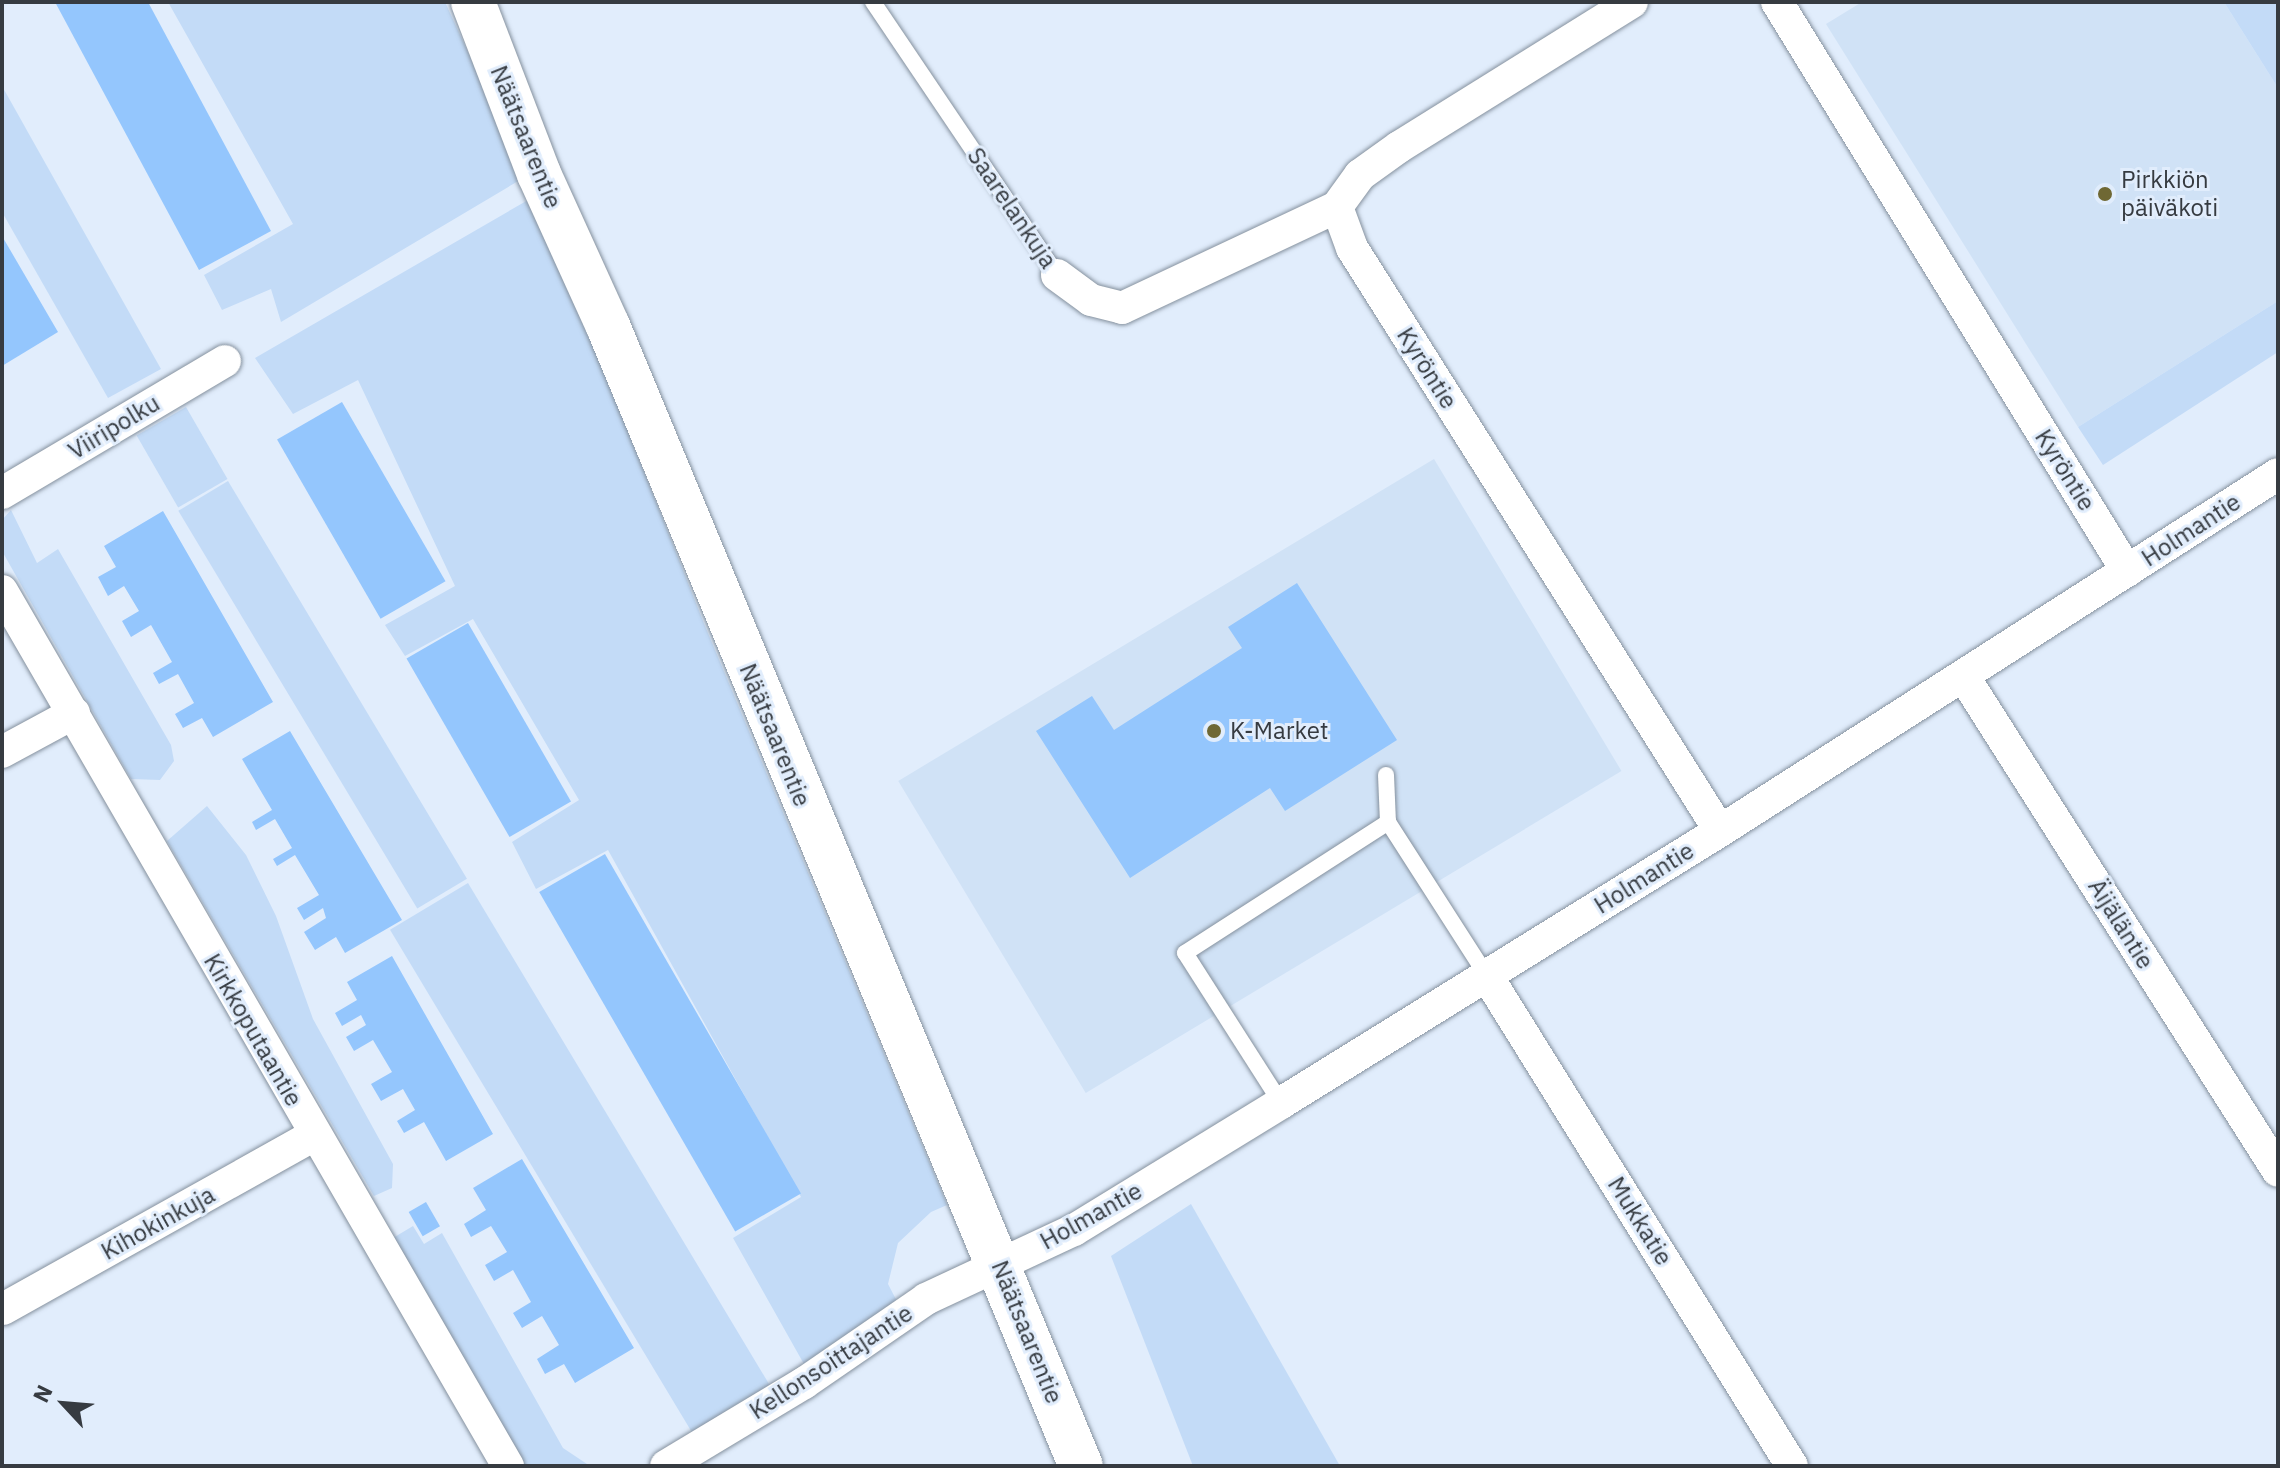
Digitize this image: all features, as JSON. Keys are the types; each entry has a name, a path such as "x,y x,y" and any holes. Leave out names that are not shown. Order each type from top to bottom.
{"street":[{"name":"Näätsaarentie","path":"473,2 539,174 608,326 825,858 1000,1265 1081,1466"},
{"path":"1337,207 1360,175 1399,147 1632,2"},
{"name":"Kyröntie","path":"1777,2 2127,571"},
{"name":"Saarelankuja","path":"1057,275 1091,300 1122,308 1337,207"},
{"name":"Kyröntie","path":"1337,207 1352,248 1720,831"},
{"name":"Viiripolku","path":"2,493 225,361"},
{"name":"Holmantie","path":"1000,1265 1074,1230 1487,976 1964,677 2278,474"},
{"name":"Kirkkoputaantie","path":"2,591 313,1136 508,1466"},
{"name":"Äijäläntie","path":"1964,677 2278,1171"},
{"path":"2,752 74,713"},
{"name":"Mukkatie","path":"1487,976 1792,1466"},
{"name":"Kihokinkuja","path":"3,1309 313,1136"},
{"name":"Kellonsoittajantie","path":"666,1466 804,1383 926,1299 1000,1265"}],"lane":[{"name":"Saarelankuja","path":"873,2 1057,275"},
{"path":"1386,775 1388,822 1487,976"},
{"path":"1281,1103 1185,953 1388,822"}],"shaded area":[{"path":"168,2 445,2 525,177 281,322 271,289 222,310 204,275 293,224"},
{"name":"Pirkkiön päiväkoti","path":"1862,2 2224,2 2278,88 2278,301 2078,427 1826,24"},
{"path":"2224,2 2278,2 2278,88"},
{"path":"2,86 161,369 108,398 2,212"},
{"path":"535,196 705,626 947,1205 931,1212 898,1243 888,1284 902,1311 809,1373 733,1238 801,1197 608,850 536,889 512,842 579,800 473,619 405,656 385,625 455,586 358,380 293,414 255,358"},
{"path":"2278,301 2278,352 2103,465 2078,427"},
{"path":"186,407 228,479 178,507 137,436"},
{"path":"1434,459 1621,771 1086,1093 898,781"},
{"path":"228,481 467,879 417,909 178,511"},
{"path":"11,510 37,563 58,549 171,745 174,761 160,780 131,779 2,551 2,520"},
{"path":"207,806 246,855 276,916 313,1019 393,1164 392,1188 374,1196 167,841"},
{"path":"468,883 772,1389 694,1436 390,930"},
{"path":"1191,1204 1340,1466 1193,1466 1111,1256"},
{"path":"413,1226 424,1244 442,1233 563,1448 590,1466 523,1466 393,1238"}],"building":[{"path":"55,2 148,2 271,231 199,270"},
{"path":"2,236 58,332 2,366"},
{"path":"342,402 446,581 381,619 277,440"},
{"path":"163,511 273,702 213,737 202,718 183,728 175,714 194,703 178,674 159,684 153,673 172,662 151,625 131,637 122,621 139,611 124,586 108,596 98,577 116,567 104,546"},
{"name":"K-Market","path":"1297,583 1397,740 1285,811 1270,788 1130,878 1036,731 1092,696 1114,730 1242,648 1228,627"},
{"path":"468,623 571,801 510,837 407,658"},
{"path":"290,731 402,920 345,953 336,937 315,950 304,932 326,918 323,908 304,920 297,908 319,895 295,855 277,866 273,859 292,848 275,819 256,830 252,822 272,810 242,759"},
{"path":"605,854 801,1193 735,1231 539,892"},
{"path":"392,956 493,1134 446,1161 424,1122 404,1133 397,1121 415,1110 403,1089 381,1101 371,1084 392,1072 373,1040 354,1051 346,1037 366,1025 361,1015 342,1026 335,1013 357,1000 347,982"},
{"path":"522,1159 634,1348 575,1383 564,1364 545,1374 537,1359 559,1345 542,1316 522,1328 513,1313 531,1302 513,1270 494,1281 485,1265 507,1252 491,1226 471,1237 464,1224 486,1210 473,1188"},
{"path":"426,1202 440,1226 423,1236 409,1212"}],"place":[{"name":"Pirkkiön päiväkoti","path":"2105,194"},
{"name":"K-Market","path":"1214,731"}]}
